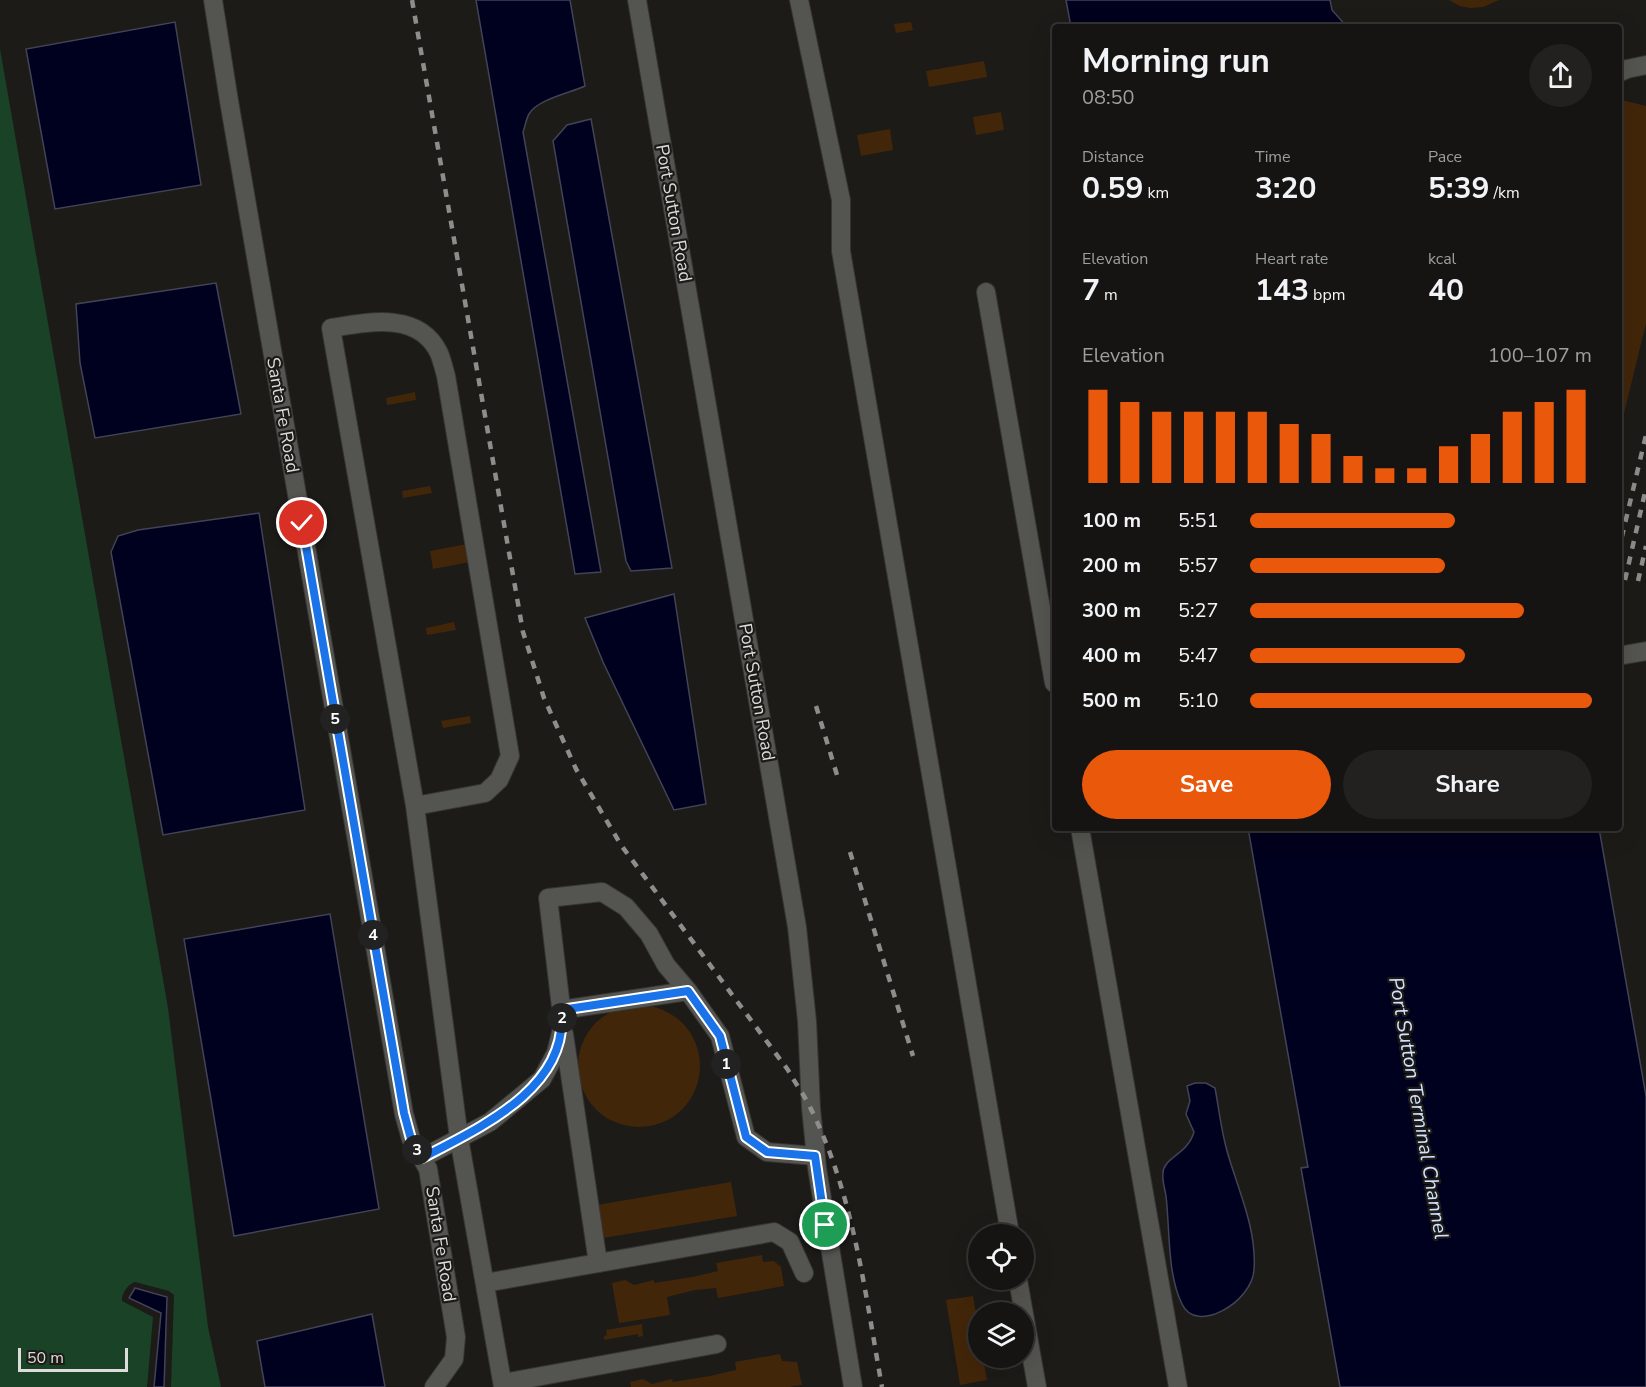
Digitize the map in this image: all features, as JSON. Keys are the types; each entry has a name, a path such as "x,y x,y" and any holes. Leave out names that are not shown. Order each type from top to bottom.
{"street":[{"name":"Santa Fe Road","path":"213,0 404,1113 411,1139 428,1169 436,1212 456,1338 454,1359 434,1387"},
{"name":"Port Sutton Road","path":"638,0 795,916 806,998 815,1156 853,1387"},
{"path":"799,0 842,200 840,251 1008,1224"},
{"path":"1622,71 1646,65"},
{"path":"986,292 1052,672"},
{"path":"415,806 485,793 499,780 510,756 446,376 439,353 424,332 400,323 373,321 331,328 415,806 459,1138 503,1385 717,1344"},
{"path":"1622,655 1646,650"},
{"path":"1081,831 1178,1387"},
{"path":"598,1263 562,1017 548,898 602,892 626,907 649,934 666,965 720,1036 746,1137 767,1152 815,1156"},
{"path":"562,1017 688,991"},
{"path":"422,1158 490,1122 542,1079 556,1053 562,1017"},
{"path":"485,1283 774,1232 790,1242 804,1273"},
{"path":"1020,1290 1036,1387"}],"green space":[{"path":"0,49 168,1008 208,1327 221,1387 171,1387 174,1295 169,1291 135,1282 126,1290 122,1301 153,1317 147,1387 0,1387"}],"water":[{"path":"476,0 570,0 585,86 539,104 528,116 523,132 601,572 575,574"},
{"path":"1066,0 1330,0 1332,10 1344,24 1070,24"},
{"path":"175,22 201,185 55,209 26,49"},
{"path":"591,119 672,568 631,571 626,561 553,141 567,125"},
{"path":"216,283 241,414 95,438 80,363 76,304"},
{"path":"259,513 305,810 163,835 111,552 118,536 138,530"},
{"path":"674,594 706,804 674,810 603,662 585,618"},
{"name":"Port Sutton Terminal Channel","path":"1249,831 1600,831 1646,1096 1646,1387 1340,1387 1301,1168 1308,1167"},
{"path":"330,914 379,1209 234,1236 184,939"},
{"path":"1206,1083 1215,1088 1225,1143 1250,1225 1254,1255 1251,1282 1244,1293 1222,1311 1199,1316 1189,1313 1177,1292 1163,1182 1164,1168 1167,1163 1187,1146 1194,1132 1186,1114 1190,1101 1187,1086"},
{"path":"135,1288 167,1297 164,1387 154,1387 161,1313 129,1298"},
{"path":"372,1314 385,1387 265,1387 257,1341"}],"building":[{"path":"1449,0 1499,0 1483,7 1471,8 1460,6"},
{"path":"911,22 913,30 896,33 894,24"},
{"path":"984,61 987,77 929,87 926,71"},
{"path":"1622,100 1646,106 1646,323 1622,422"},
{"path":"1001,112 1004,130 976,135 973,117"},
{"path":"890,129 893,150 861,156 857,135"},
{"path":"415,392 416,400 387,405 386,398"},
{"path":"430,486 432,493 403,498 402,491"},
{"path":"467,544 470,562 433,569 430,551"},
{"path":"454,622 456,630 427,635 426,628"},
{"path":"470,716 471,723 443,728 441,721"},
{"path":"639,1005 662,1010 673,1015 682,1023 690,1032 695,1043 700,1066 695,1089 690,1100 682,1109 673,1117 662,1122 639,1127 616,1122 605,1117 596,1109 588,1100 583,1089 578,1066 583,1043 588,1032 596,1023 605,1015 616,1010"},
{"path":"731,1182 737,1216 603,1238 597,1205"},
{"path":"762,1255 763,1262 774,1261 781,1267 784,1286 718,1298 716,1288 695,1290 667,1297 670,1315 619,1323 612,1283 625,1280 634,1285 654,1280 654,1283 692,1277 718,1271 716,1263"},
{"path":"973,1296 974,1302 968,1302 968,1368 985,1368 987,1380 960,1385 946,1300"},
{"path":"642,1324 643,1336 638,1337 638,1334 604,1340 604,1336 607,1335 606,1330"},
{"path":"780,1354 782,1361 797,1362 802,1385 789,1387 631,1387 630,1382 643,1379 652,1384 672,1379 673,1382 710,1376 736,1370 735,1362"}],"railway":[{"path":"412,0 523,632 544,698 576,769 621,845 788,1070 811,1109 826,1142 848,1210 882,1387"},
{"path":"1622,536 1646,435"},
{"path":"1625,580 1646,488"},
{"path":"1638,581 1646,546"},
{"path":"816,706 837,775"},
{"path":"850,852 913,1056"}],"route":[{"path":"302,523 404,1113 411,1139 422,1158 490,1122 542,1079 556,1053 563,1024 561,1010 688,991 720,1036 746,1137 767,1152 815,1156 825,1225"}]}
